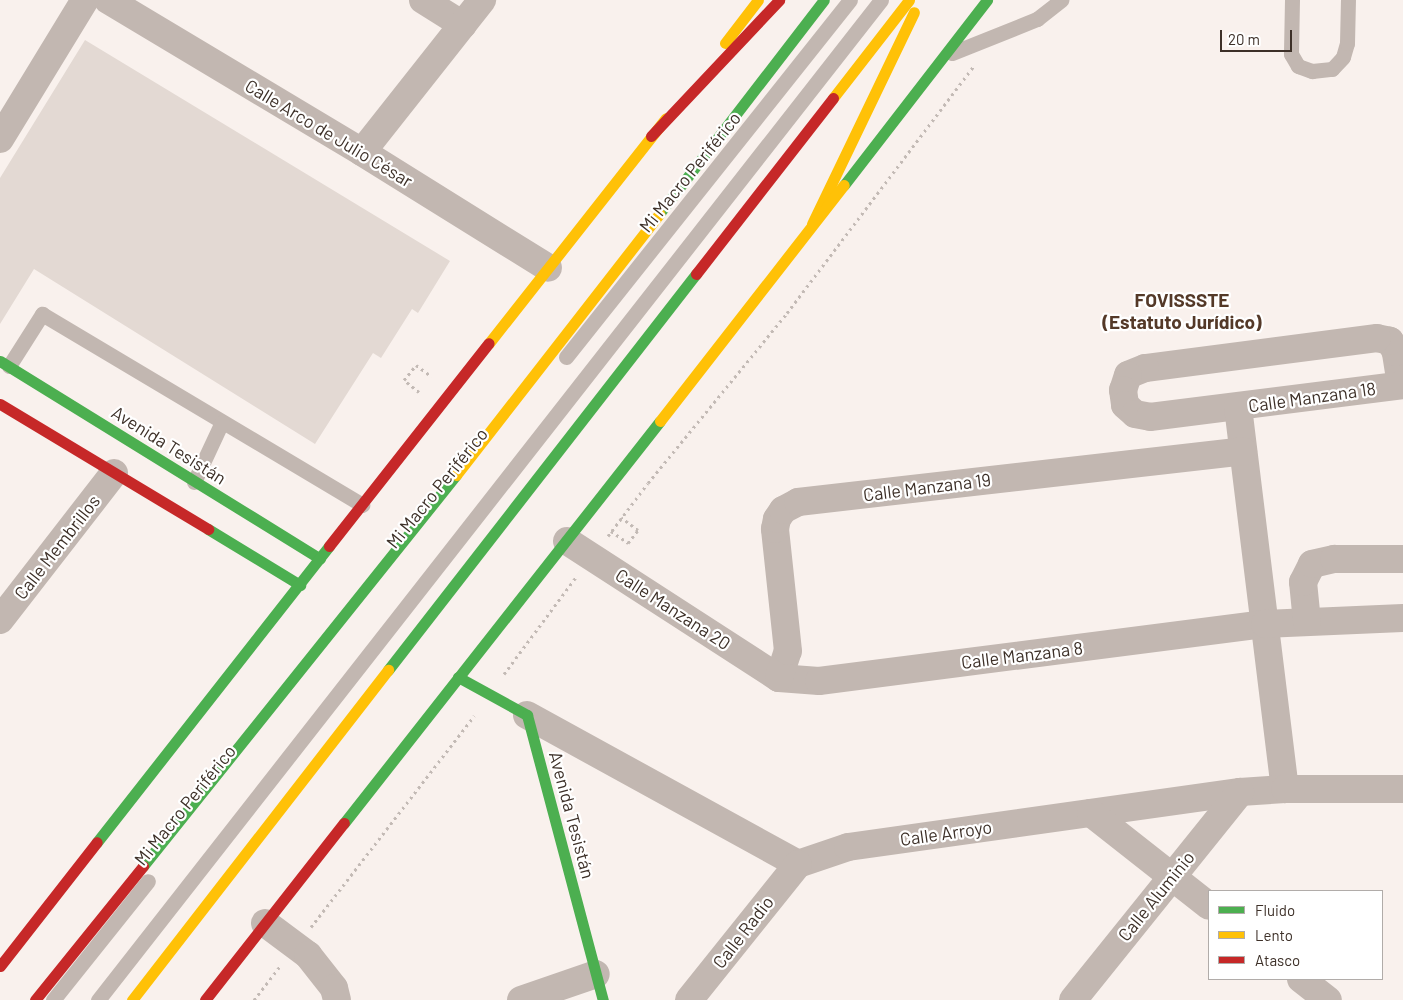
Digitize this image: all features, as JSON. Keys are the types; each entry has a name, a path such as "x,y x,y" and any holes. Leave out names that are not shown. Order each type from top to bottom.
{"main road":[{"path":"0,966 758,0"},
{"path":"651,136 779,0"},
{"path":"35,1000 511,406 824,0"},
{"path":"132,1000 909,0"},
{"path":"812,224 920,0"},
{"path":"205,1000 566,541 987,0"},
{"name":"Avenida Tesistán","path":"4,364 320,559"},
{"path":"0,404 300,585"},
{"path":"458,677 527,715"},
{"name":"Avenida Tesistán","path":"527,715 603,1000"}],"street":[{"path":"1,136 85,0"},
{"name":"Calle Arco de Julio César","path":"108,0 362,152 548,268"},
{"path":"423,0 463,25"},
{"path":"362,152 482,0"},
{"name":"Calle Manzana 18","path":"1377,338 1390,341 1396,352 1402,385 1238,408 1150,417 1135,414 1125,406 1123,390 1128,375 1144,368 1377,338"},
{"path":"1238,408 1285,789"},
{"name":"Calle Manzana 19","path":"779,678 788,651 775,529 777,519 783,510 798,502 1243,451"},
{"name":"Calle Membrillos","path":"0,620 114,473"},
{"name":"Calle Manzana 20","path":"566,541 779,678"},
{"path":"1306,622 1303,582 1312,564 1334,559 1403,559"},
{"name":"Calle Manzana 8","path":"779,678 819,681 1264,624 1403,618"},
{"path":"527,715 798,864"},
{"name":"Calle Arroyo","path":"798,864 848,847 1240,792 1285,789 1403,789"},
{"name":"Calle Aluminio","path":"1073,1000 1240,792"},
{"path":"1091,813 1208,905"},
{"name":"Calle Radio","path":"689,1000 798,864"},
{"path":"265,923 296,946 324,974 334,988 337,1000"},
{"path":"521,1000 596,974"},
{"path":"1302,980 1328,1000"}],"lane":[{"name":"Mi Macro Periférico","path":"53,1000 850,0"},
{"path":"98,1000 881,0"},
{"path":"942,57 1037,19 1061,0"},
{"path":"1292,0 1291,54 1298,66 1312,71 1332,70 1343,57 1346,44 1348,0"},
{"path":"4,364 42,314 362,505"},
{"path":"194,482 222,422"}],"path":[{"path":"254,1000 418,790 648,483 787,313 997,34"},
{"path":"427,373 416,365 404,380 439,408"},
{"path":"587,514 628,543 638,530 627,521"}],"building":[{"path":"85,40 450,261 418,313 412,309 381,358 373,353 315,444 34,269 0,324 0,178"}],"traffic: fast":[{"path":"659,214 824,0"},
{"path":"844,185 987,0"},
{"path":"388,670 696,274"},
{"path":"0,361 320,559"},
{"path":"344,823 660,421"},
{"path":"143,866 456,475"},
{"path":"208,529 300,585"},
{"path":"97,842 329,546"},
{"path":"458,677 527,715 603,1000"}],"traffic: slow":[{"path":"725,43 758,0"},
{"path":"833,98 909,0"},
{"path":"812,224 914,12"},
{"path":"489,343 666,118"},
{"path":"660,421 844,185"},
{"path":"456,475 659,214"},
{"path":"132,1000 388,670"}],"traffic: jam":[{"path":"651,136 779,0"},
{"path":"696,274 833,98"},
{"path":"329,546 489,343"},
{"path":"0,404 208,529"},
{"path":"205,1000 344,823"},
{"path":"0,966 97,842"},
{"path":"35,1000 143,866"}],"district":[{"name":"FOVISSSTE (Estatuto Jurídico)","path":"1182,311"}]}
